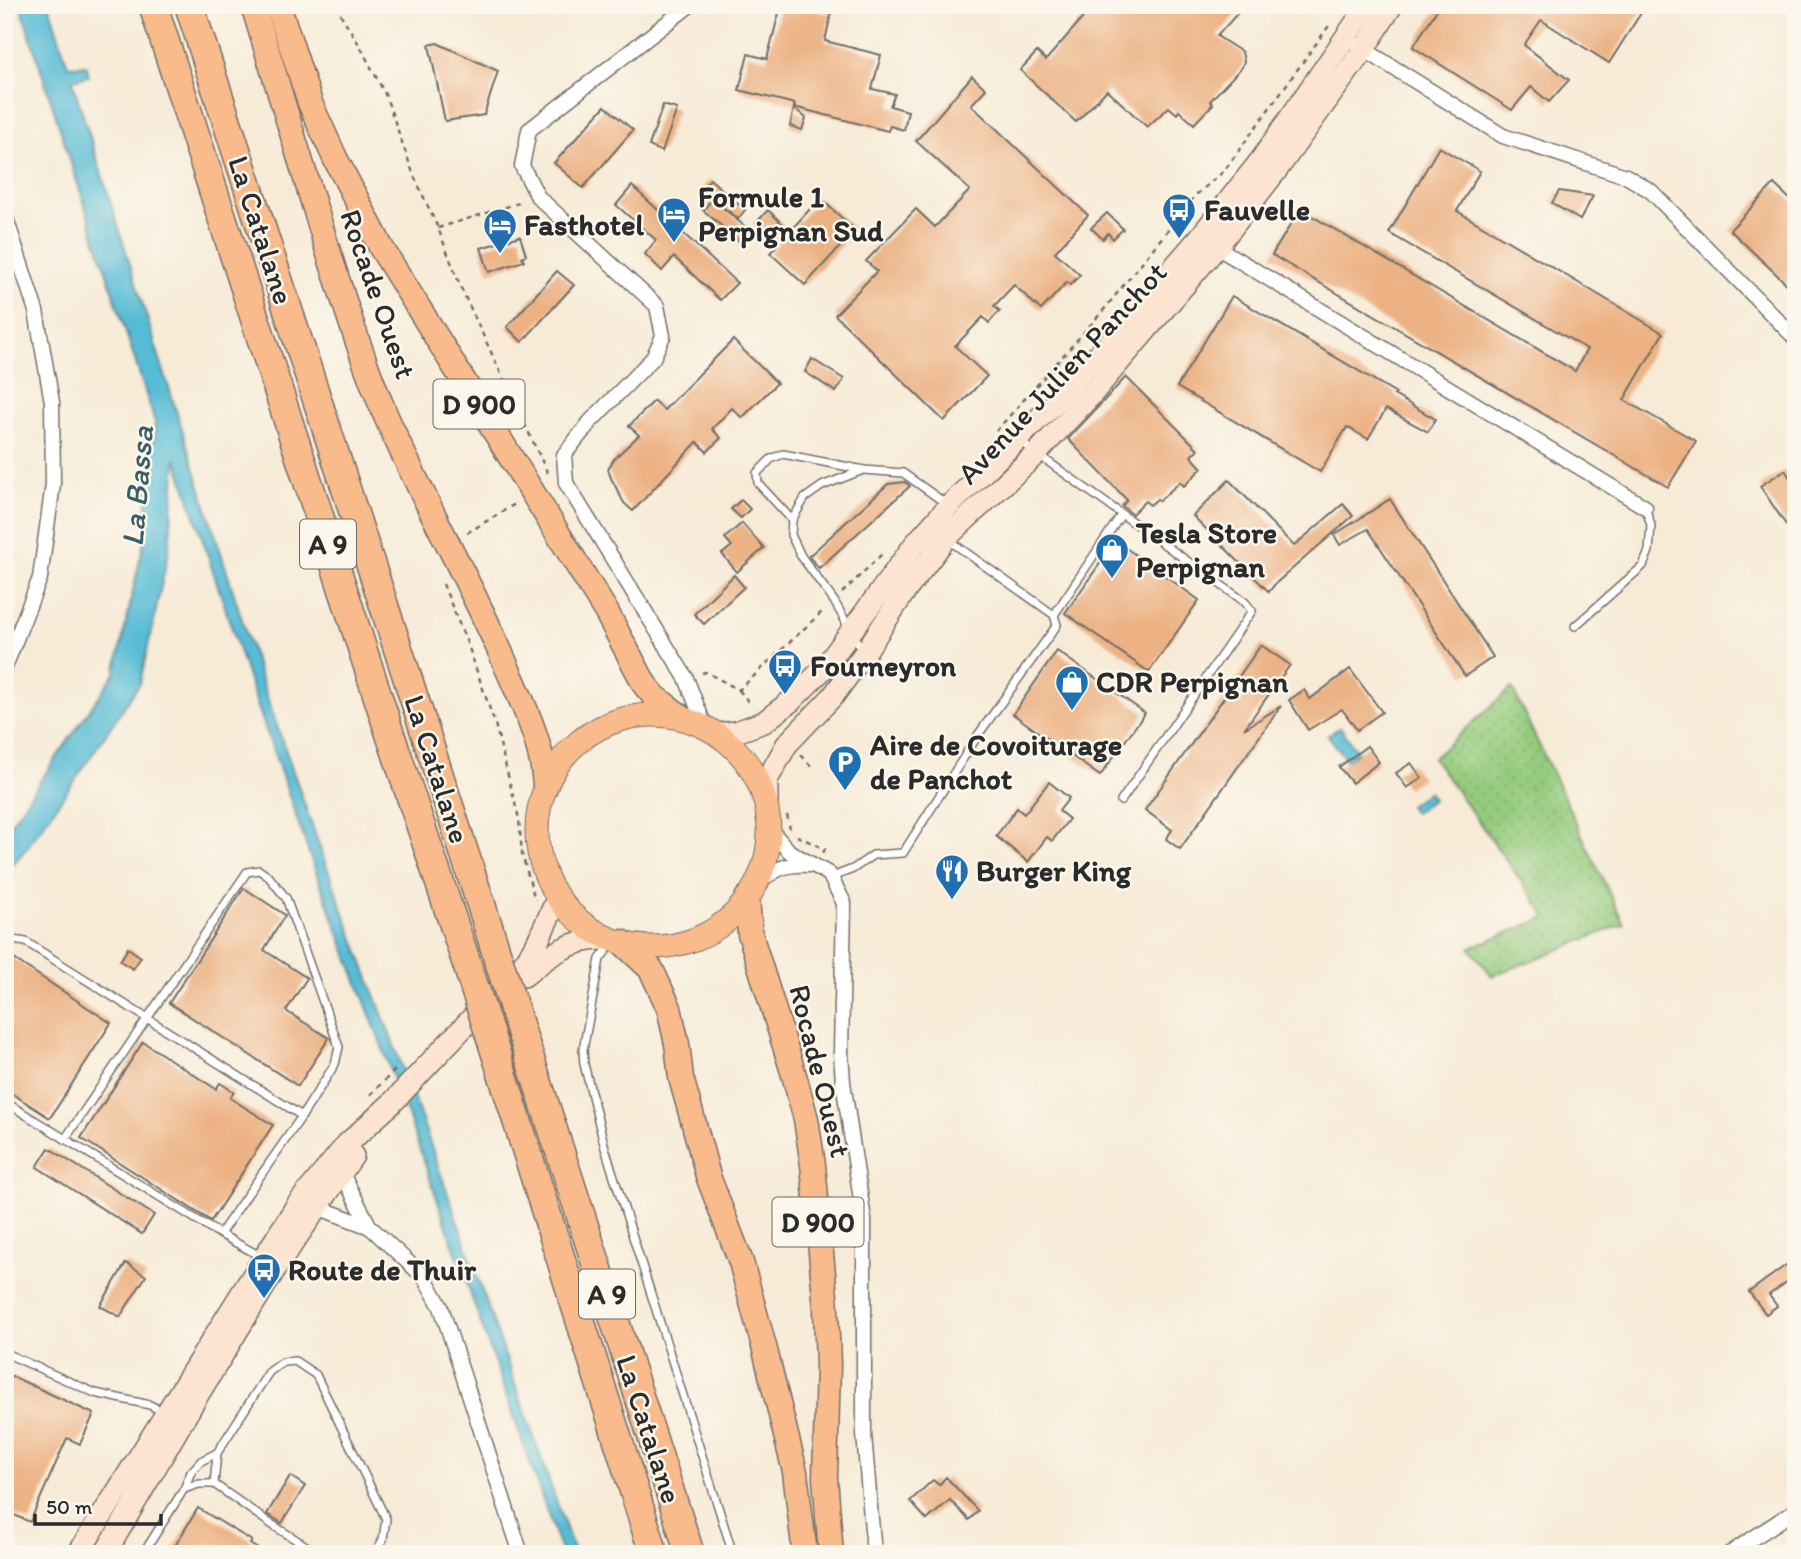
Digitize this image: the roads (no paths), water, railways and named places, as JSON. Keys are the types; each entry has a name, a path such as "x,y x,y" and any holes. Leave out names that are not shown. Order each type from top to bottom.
{"highway":[{"name":"La Catalane","path":"189,5 690,1554"},
{"name":"Rocade Ouest","path":"253,5 289,80 335,158 382,249 607,613 645,685 654,697 701,725"},
{"name":"Rocade Ouest","path":"278,5 289,80 347,309 385,412 478,602 524,705 540,747 545,787"},
{"name":"La Catalane","path":"154,8 497,1057 654,1554"},
{"name":"Rocade Ouest","path":"752,891 750,934 794,1074 806,1119 813,1165 826,1308 828,1365 825,1478 831,1554"},
{"name":"D 900","path":"613,941 651,969 668,1008 677,1044 681,1079 708,1176 741,1262 765,1349 795,1472 805,1554"}],"main road":[{"name":"Avenue Julien Panchot","path":"1355,44 1368,5"},
{"name":"Avenue Julien Panchot","path":"774,819 767,780 777,758 828,702 864,654 903,583 941,537 1035,454 1092,394 1208,242 1261,160 1355,44 1392,5"},
{"name":"Avenue Julien Panchot","path":"701,725 736,732 764,722 792,701 825,667 915,544 948,506 1067,391 1208,242"},
{"path":"425,1068 546,957 564,947 585,939 660,947 700,937 734,914 752,891 774,819 756,779 733,747 701,725 657,714 610,722 589,733 563,757 545,787 538,815 538,843 544,871 557,899 579,922 613,941"},
{"path":"105,1554 195,1398 277,1266 307,1206 346,1144 391,1104 525,962 557,899"},
{"path":"78,1554 169,1416 265,1260 307,1206 341,1172 391,1104"}],"street":[{"path":"690,5 529,130 522,166 538,197 657,306 663,336 653,358 564,455 566,484 686,678 693,692 701,725"},
{"path":"1355,44 1503,136 1626,176 1651,191 1796,339"},
{"path":"5,215 36,311 50,389 53,484 40,578 5,667"},
{"path":"1208,242 1644,507"},
{"path":"774,819 790,852 832,877 844,903 843,1082 864,1219 864,1434 874,1554"},
{"path":"752,891 779,868 793,864 817,866"},
{"path":"341,1172 370,1227 425,1278 441,1307 521,1554"},
{"path":"307,1206 370,1227"},
{"path":"1729,1554 1796,1510"}],"lane":[{"path":"1018,440 1245,602 1252,611 1121,801"},
{"path":"792,520 758,483 757,474 771,459 783,454 864,470 903,473 948,506 941,537"},
{"path":"941,537 956,506 983,479 986,468"},
{"path":"864,470 821,486 805,498 792,520 791,535 801,556 834,601 864,654"},
{"path":"1575,626 1643,566 1651,525 1644,507"},
{"path":"1055,615 1121,515"},
{"path":"832,877 853,869 873,855 903,853 978,735 1057,625 1055,615 941,537"},
{"path":"903,583 919,554"},
{"path":"872,846 873,855"},
{"path":"65,1139 247,872 259,870 269,877 286,898 339,1047 335,1064 302,1116 220,1234"},
{"path":"5,945 12,940 26,942 302,1116"},
{"path":"613,941 600,959 583,1049 584,1064 606,1148 733,1554"},
{"path":"5,1102 265,1260 248,1296 236,1332"},
{"path":"307,1206 346,1144"},
{"path":"307,1206 321,1184 341,1172"},
{"path":"5,1353 95,1393 150,1405 169,1416"},
{"path":"214,1484 217,1453 269,1372 283,1362 295,1361 316,1375 386,1519 383,1539 376,1554"},
{"path":"159,1462 169,1416 195,1398"},
{"path":"143,1554 184,1489 191,1472 201,1461 217,1453"},
{"path":"119,1507 132,1469"},
{"path":"184,1489 199,1484 214,1484 319,1554"}],"water":[{"path":"20,5 49,5 68,66 86,65 89,76 72,80 262,683 322,854 419,1112 575,1554 562,1554 408,1116 311,859 176,458 169,550 140,683 26,849 5,873 5,832 115,673 143,546 155,422"},
{"path":"1340,727 1358,752 1346,760 1328,735"},
{"path":"1428,792 1433,799 1414,813 1409,806"}],"waterway":[{"path":"1789,1554 1796,1547"}],"place":[{"name":"Fauvelle","path":"1179,240"},
{"name":"Formule 1 Perpignan Sud","path":"674,244"},
{"name":"Fasthotel","path":"500,255"},
{"name":"Tesla Store Perpignan","path":"1112,580"},
{"name":"Fourneyron","path":"785,696"},
{"name":"CDR Perpignan","path":"1072,712"},
{"name":"Aire de Covoiturage de Panchot","path":"845,792"},
{"name":"Burger King","path":"952,901"},
{"name":"Route de Thuir","path":"264,1300"}],"water label":[{"name":"La Bassa","path":"137,486"}]}
